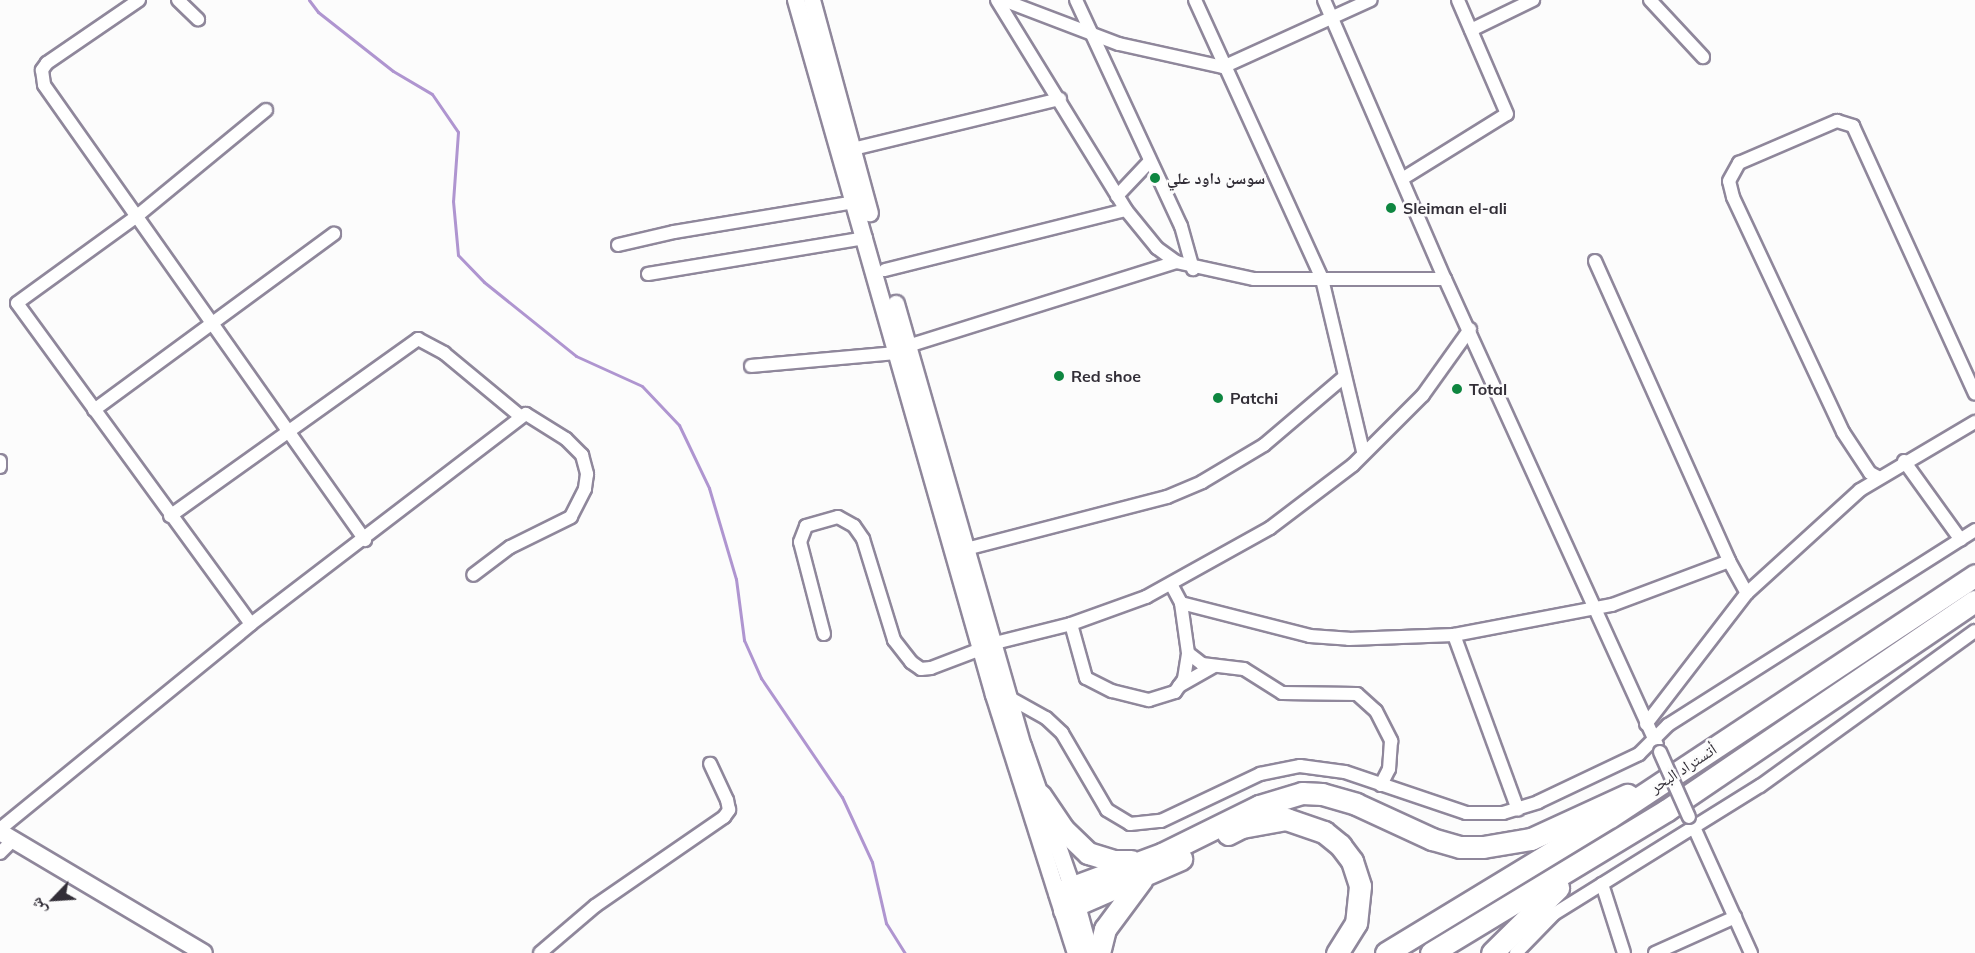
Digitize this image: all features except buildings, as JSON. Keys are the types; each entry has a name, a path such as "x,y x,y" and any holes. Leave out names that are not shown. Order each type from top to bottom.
{"highway":[{"name":"أتستراد البحر","path":"1386,953 1654,787 1975,575"},
{"name":"أتستراد البحر","path":"1431,953 1577,867 1975,601"},
{"path":"1100,953 1115,912 1142,869 1258,806 1302,793 1322,794 1356,804 1432,839 1460,847 1483,847 1530,839 1609,801 1654,787"},
{"path":"1040,795 1063,829 1088,853 1142,869"},
{"path":"1068,899 1242,827 1286,819 1309,825 1340,844 1352,861 1360,886 1356,923 1337,953"},
{"path":"1492,953 1577,867"}],"main road":[{"path":"796,0 866,238 966,549 988,646 1010,698 1040,795 1068,899 1076,953"},
{"path":"812,0 885,270 903,349 988,646 1068,899 1090,953"},
{"path":"3,839 204,953"}],"street":[{"path":"138,0 47,63 41,77 365,540"},
{"path":"178,0 198,19"},
{"path":"997,0 1060,99 1126,210 1156,248 1176,262 1193,269 1254,279 1445,279"},
{"path":"1003,0 1093,36 1223,67 1371,0"},
{"path":"1076,0 1181,226 1193,269"},
{"path":"1195,0 1223,67 1322,279 1363,452"},
{"path":"1324,0 1445,279 1597,608 1646,724 1751,953"},
{"path":"1402,179 1507,114 1458,0"},
{"path":"1471,30 1533,0"},
{"path":"1650,0 1703,57"},
{"path":"853,148 1060,99"},
{"path":"251,624 170,516 17,303 137,216 266,110"},
{"path":"1878,477 1866,467 1842,432 1732,197 1729,181 1739,163 1832,122 1842,120 1850,124 1975,394"},
{"path":"1117,196 1150,161"},
{"path":"618,245 674,232 856,202"},
{"path":"885,270 1126,210"},
{"path":"94,410 334,234"},
{"path":"648,274 866,238"},
{"path":"1595,261 1729,561 1747,593"},
{"path":"751,366 903,349 1176,262"},
{"path":"824,634 800,542 806,526 838,517 854,526 863,539 890,630 911,662 921,669 932,668 988,646 1071,624 1171,584 1294,512 1353,465 1363,452 1423,395 1470,329"},
{"path":"170,516 291,433 418,339 444,353 520,416 532,417 582,454 587,474 585,489 571,517 510,547 473,575"},
{"path":"966,549 1167,497 1202,482 1264,445 1344,377"},
{"path":"3,839 251,624 365,540 520,416"},
{"path":"1646,724 1747,593 1878,477 1975,422"},
{"path":"0,461 0,466"},
{"path":"1904,461 1961,540"},
{"path":"1010,698 1046,717 1062,733 1107,810 1130,824 1161,820 1260,774 1290,768 1320,767 1466,813 1518,810 1621,763 1654,740 1681,717 1975,530"},
{"path":"1181,603 1310,636 1454,635 1628,601 1729,561"},
{"path":"1171,584 1181,603 1188,653 1179,687"},
{"path":"1071,624 1086,678 1137,699 1168,695 1214,666"},
{"path":"1516,953 1554,914 1692,822 1760,786 1975,631"},
{"path":"1454,635 1518,810"},
{"path":"1188,653 1194,660 1214,666 1244,669 1282,693 1357,694 1377,711 1391,741 1389,769 1381,785"},
{"path":"540,953 595,906 724,817 729,810 727,800 710,764"},
{"path":"1602,884 1624,953"},
{"path":"1655,953 1735,917"}],"waterway":[{"path":"309,0 318,12 393,71 432,94 458,132 453,201 458,255 484,282 576,356 642,386 679,425 709,488 736,579 744,640 761,678 842,797 872,862 886,923 905,953"}],"place":[{"name":"سوسن داود علي","path":"1155,178"},
{"name":"Sleiman el-ali","path":"1391,208"},
{"name":"Red shoe","path":"1059,376"},
{"name":"Total","path":"1457,389"},
{"name":"Patchi","path":"1218,398"}]}
